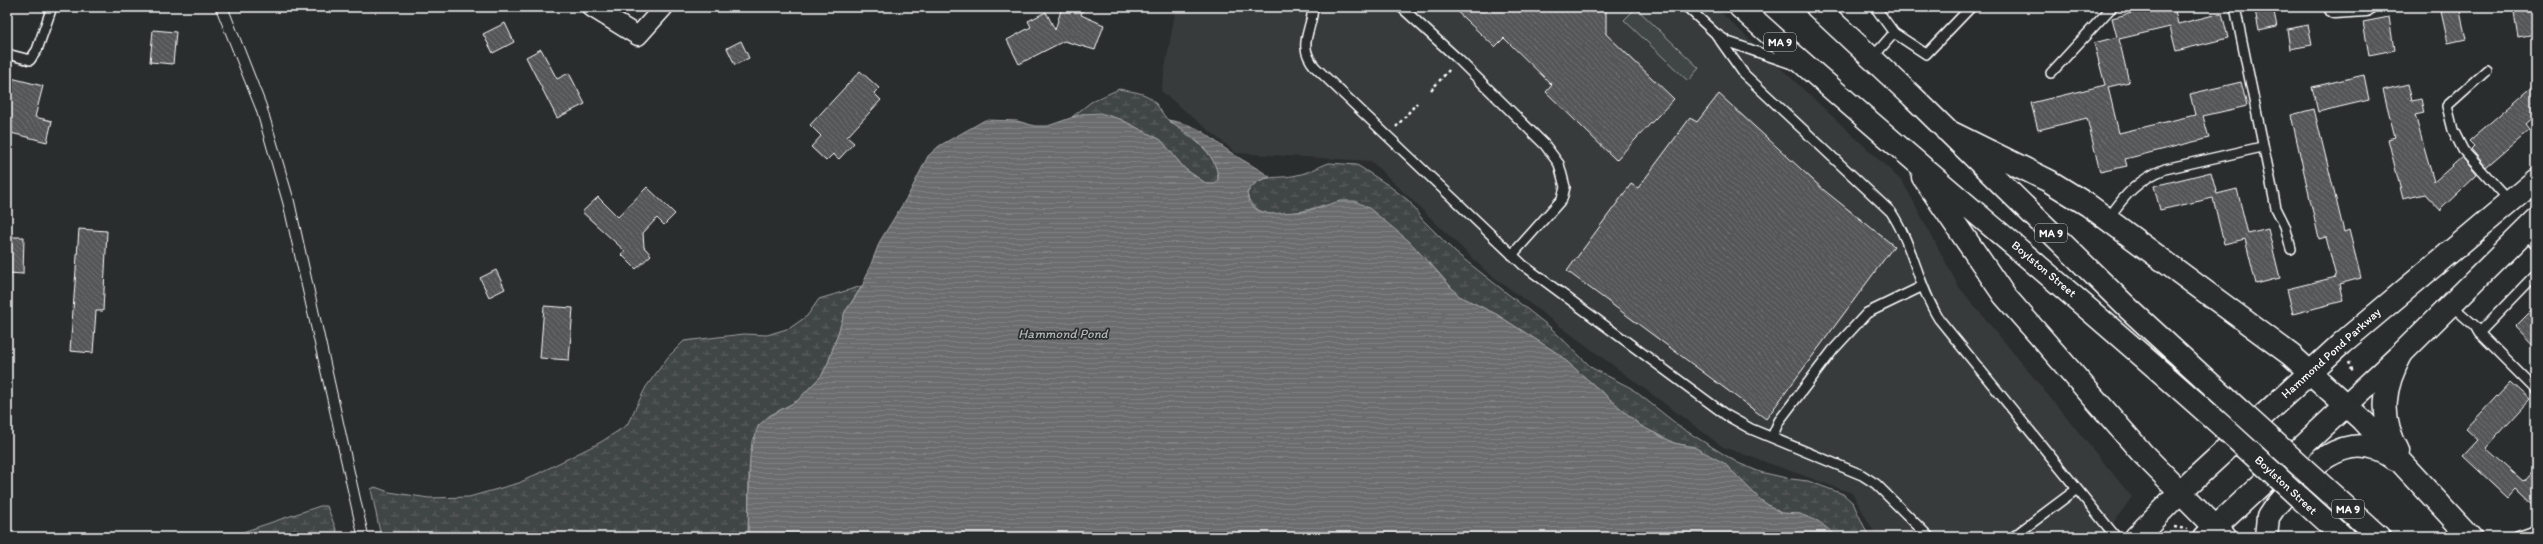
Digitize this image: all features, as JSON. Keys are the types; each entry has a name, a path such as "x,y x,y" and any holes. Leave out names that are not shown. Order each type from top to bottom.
{"main road":[{"name":"Boylston Street","path":"1740,7 1820,78 2121,336 2343,537"},
{"name":"Boylston Street","path":"1817,7 1872,58 2129,309 2379,537"},
{"path":"1946,130 2049,181 2109,218 2270,338 2346,405 2408,469 2470,537"},
{"path":"1906,152 2004,295 2179,493 2208,533 2532,232"},
{"name":"Hammond Pond Parkway","path":"2136,537 2179,493 2310,372 2388,303 2536,180"},
{"path":"2402,353 2388,381 2384,406 2390,436 2408,469"},
{"path":"2266,537 2268,517 2274,508 2319,461 2337,449 2358,447 2375,449 2391,457 2408,469"}],"street":[{"path":"591,7 638,36 664,7"},
{"path":"2334,7 2334,10 2343,10 2366,7"}],"lane":[{"path":"7,54 30,60 37,50 52,7"},
{"path":"1313,7 1313,16 1305,45 1306,54 1315,67 1512,255 1546,283 1696,394 1739,422 1862,475 1876,484 1929,537"},
{"path":"1400,7 1459,60 1534,135 1559,164 1565,187 1562,199 1512,255"},
{"path":"1687,7 1715,33 1744,74 1891,212 1902,228 1923,286 1939,319 2116,537"},
{"path":"1875,7 1894,33 1926,54 1971,7"},
{"path":"2051,73 2112,7"},
{"path":"2235,7 2262,147 2276,208 2285,226 2291,249"},
{"path":"1715,33 1740,47 1795,66 1820,78"},
{"path":"1872,58 1894,33"},
{"path":"2487,70 2448,106 2453,130 2463,150 2510,202"},
{"path":"2109,218 2129,191 2151,174 2165,169 2262,147"},
{"path":"2479,333 2536,274"},
{"path":"1772,436 1779,421 1853,326 1879,306 1923,286"},
{"path":"2451,306 2475,326 2479,333 2536,390"},
{"path":"2013,537 2077,489"},
{"path":"2518,537 2536,530"}],"path":[{"path":"1431,90 1452,67"},
{"path":"1394,128 1417,103"},
{"path":"2171,526 2208,533"}],"shaded area":[{"path":"1176,7 1715,7 1903,182 1959,287 2132,497 2103,537 1877,537 1852,493 1723,447 1487,272 1371,161 1236,153 1161,91"}],"green space":[{"path":"1636,8 1699,68 1688,81 1624,20"},
{"path":"1119,89 1149,97 1155,102 1169,121 1201,146 1208,153 1217,170 1218,180 1215,184 1207,184 1185,169 1161,140 1120,119 1082,114 1072,117 1091,102"},
{"path":"1329,163 1357,165 1388,185 1409,201 1422,219 1456,253 1551,328 1592,368 1631,388 1683,429 1738,463 1760,472 1808,481 1843,494 1853,503 1869,537 1838,537 1800,514 1781,513 1762,501 1738,477 1694,447 1674,443 1641,426 1557,353 1496,314 1459,296 1430,263 1323,205 1291,213 1268,214 1259,210 1252,204 1247,194 1251,187 1262,180 1301,174"},
{"path":"862,286 845,312 828,363 822,375 797,401 769,416 752,441 749,472 748,537 381,537 371,489 375,487 389,492 429,498 469,497 519,483 601,442 627,425 646,387 668,357 684,341 744,334 767,335 790,328 807,316 819,299"},
{"path":"320,506 327,506 339,537 228,537"}],"water":[{"name":"Hammond Pond","path":"1100,113 1120,119 1161,140 1185,169 1207,184 1215,184 1218,180 1217,170 1208,153 1185,131 1168,120 1190,126 1204,132 1233,154 1270,177 1257,182 1247,193 1249,203 1257,210 1269,214 1307,211 1340,201 1355,201 1369,208 1409,241 1459,296 1496,314 1557,353 1641,426 1674,443 1694,447 1724,463 1762,501 1781,513 1800,514 1818,521 1838,537 748,537 750,455 758,426 769,416 797,401 822,375 828,363 845,312 862,287 880,241 909,194 928,156 939,146 985,120 1017,121 1035,126 1048,126 1082,114"}],"building":[{"path":"1062,7 1084,7 1081,15 1104,25 1095,50 1064,41 1019,64 1007,40 1031,27 1028,21 1046,12 1055,30"},
{"path":"1452,7 1606,7 1606,34 1674,99 1616,160 1546,92 1552,85 1504,38 1495,47"},
{"path":"2155,7 2174,7 2178,24 2222,13 2228,38 2176,51 2170,27 2119,39 2129,82 2108,87 2119,133 2195,115 2190,94 2241,82 2247,106 2203,116 2209,138 2125,159 2127,166 2100,172 2087,118 2038,130 2031,103 2105,85 2094,43 2117,37 2112,18"},
{"path":"2273,7 2277,27 2259,31 2255,10"},
{"path":"2440,7 2459,7 2466,39 2448,43"},
{"path":"2513,7 2536,7 2536,34 2518,37"},
{"path":"2389,17 2394,50 2369,55 2363,22"},
{"path":"505,23 514,42 493,53 483,34"},
{"path":"2308,25 2312,45 2290,49 2287,29"},
{"path":"153,30 176,32 173,64 150,62"},
{"path":"741,41 749,58 735,65 727,48"},
{"path":"541,49 557,79 569,73 585,104 557,118 526,57"},
{"path":"860,71 879,88 874,93 881,100 847,137 854,143 839,159 833,154 826,161 811,147 821,136 810,125"},
{"path":"2364,75 2369,100 2318,112 2312,87"},
{"path":"11,78 43,86 35,117 52,121 47,142 7,132 7,94"},
{"path":"2536,83 2536,115 2525,125 2529,130 2486,167 2471,149 2474,146 2469,141"},
{"path":"2408,84 2412,101 2421,99 2424,113 2415,115 2434,182 2462,157 2477,175 2441,209 2441,211 2425,194 2403,199 2388,139 2395,137 2383,90"},
{"path":"1719,94 1825,191 1894,246 1766,419 1567,271 1631,184 1638,188 1690,118 1697,122"},
{"path":"2314,109 2344,232 2349,230 2361,278 2339,284 2343,301 2293,314 2287,289 2336,277 2326,237 2319,239 2291,115"},
{"path":"2211,172 2217,194 2237,189 2248,234 2268,229 2280,278 2256,284 2245,239 2224,244 2213,198 2160,210 2154,186"},
{"path":"647,187 675,214 664,225 657,218 643,233 644,247 651,255 636,269 621,254 625,251 582,212 598,197 618,217"},
{"path":"79,229 107,231 103,311 96,311 93,353 70,351"},
{"path":"7,237 24,237 23,274 7,273"},
{"path":"496,270 505,289 489,297 480,278"},
{"path":"544,306 573,308 569,360 540,358"},
{"path":"2536,306 2536,349 2515,327"},
{"path":"2510,382 2530,400 2486,448 2523,481 2536,466 2536,508 2516,489 2508,498 2463,456 2478,440 2466,429"}],"tram line":[{"path":"215,7 256,110 283,204 358,537"},
{"path":"228,7 266,104 294,199 369,537"}]}
